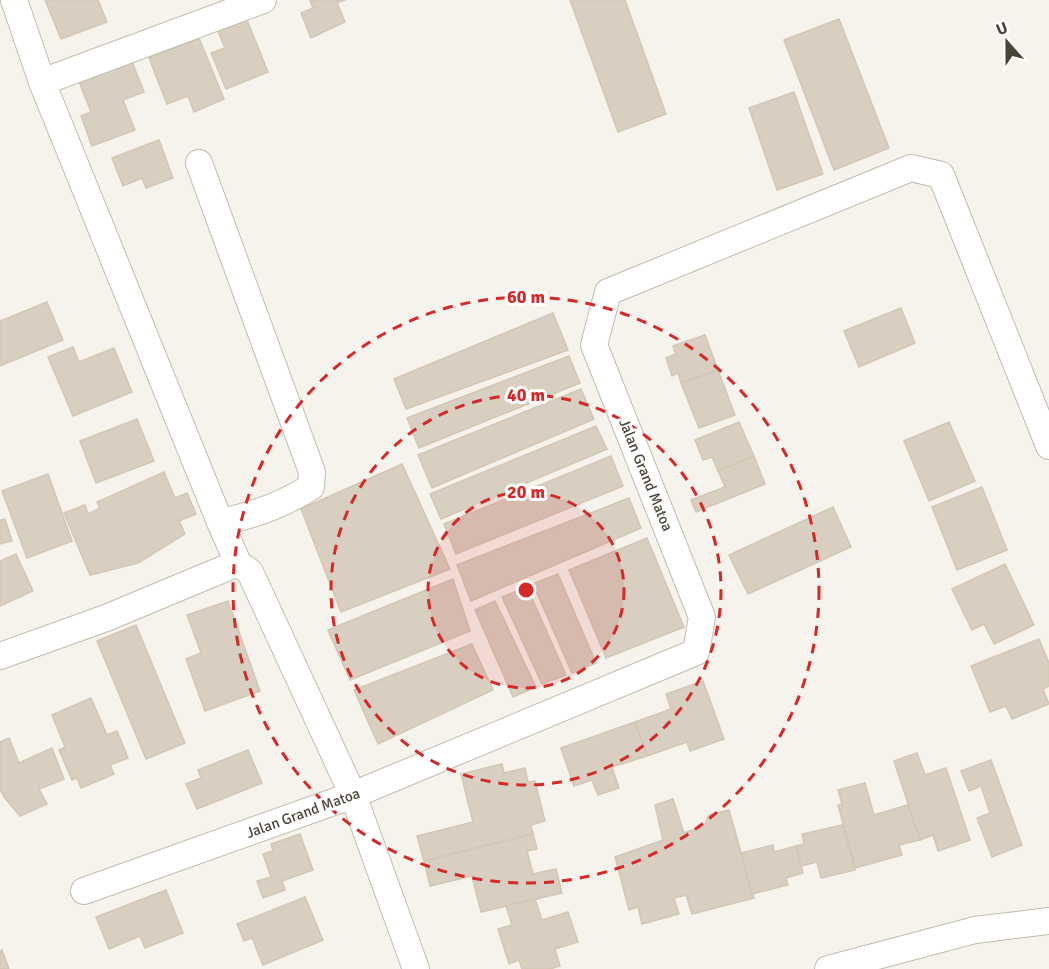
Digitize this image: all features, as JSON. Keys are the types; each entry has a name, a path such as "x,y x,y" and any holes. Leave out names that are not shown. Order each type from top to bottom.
{"street":[{"path":"14,0 42,82 220,522 238,563 250,572 353,795 416,969"},
{"path":"42,82 263,0"},
{"path":"199,163 312,472 311,487 292,499 236,519 220,522"},
{"name":"Jalan Grand Matoa","path":"84,891 353,795 696,652 702,617 594,345 608,292 911,168 941,175 1049,446"},
{"path":"0,656 106,618 238,563"},
{"path":"828,969 975,930 1049,921"}],"building":[{"path":"45,0 98,0 107,22 61,39"},
{"path":"310,0 345,0 337,3 345,22 311,38 301,13 313,8"},
{"path":"570,0 625,0 666,114 618,132"},
{"path":"245,15 268,72 226,89 211,53 225,48 216,26"},
{"path":"839,19 889,148 834,170 784,40"},
{"path":"199,38 224,99 194,112 188,96 167,104 149,58"},
{"path":"131,59 144,92 123,100 135,130 92,146 81,116 91,112 78,79"},
{"path":"794,92 823,174 777,190 749,108"},
{"path":"159,140 173,178 146,188 142,178 123,186 112,158"},
{"path":"47,302 63,340 0,366 0,321"},
{"path":"901,308 915,343 859,367 844,331"},
{"path":"553,313 568,350 406,409 394,379"},
{"path":"705,335 718,370 681,383 678,373 672,376 666,358 676,354 673,346"},
{"path":"73,347 79,362 114,348 132,392 73,416 48,357"},
{"path":"569,356 580,383 419,448 407,418"},
{"path":"718,370 735,415 699,428 681,383"},
{"path":"581,389 594,419 432,488 418,455"},
{"path":"137,419 154,461 96,483 80,441"},
{"path":"739,422 754,456 718,471 712,457 703,460 695,440"},
{"path":"949,422 975,481 929,501 904,441"},
{"path":"596,426 607,449 441,519 430,494"},
{"path":"611,456 623,486 456,554 444,524"},
{"path":"754,456 765,484 696,512 691,500 725,487 718,471"},
{"path":"402,464 450,569 341,612 301,509"},
{"path":"164,472 175,498 187,493 196,514 179,521 185,534 138,563 90,575 64,513 85,505 88,514 100,508 97,502"},
{"path":"48,474 72,541 27,558 2,491"},
{"path":"982,487 1007,550 957,570 932,507"},
{"path":"629,498 641,528 471,601 457,565"},
{"path":"833,507 851,547 748,594 729,555"},
{"path":"5,519 12,541 0,544 0,520"},
{"path":"647,538 684,627 606,658 569,570"},
{"path":"16,554 33,591 0,606 0,561"},
{"path":"1005,564 1034,625 994,644 984,624 972,630 952,589"},
{"path":"558,574 596,663 572,673 533,584"},
{"path":"453,579 470,631 350,680 328,630"},
{"path":"527,587 566,675 542,684 502,597"},
{"path":"228,601 260,691 205,711 186,659 201,653 187,615"},
{"path":"495,601 536,687 513,697 475,610"},
{"path":"136,625 185,743 146,759 97,641"},
{"path":"1039,639 1049,663 1049,686 1043,689 1049,704 1012,719 1006,706 990,712 971,666"},
{"path":"472,644 493,690 378,744 354,690"},
{"path":"703,681 724,739 690,751 687,742 647,756 635,722 671,709 666,694"},
{"path":"91,698 107,735 117,731 128,758 110,765 114,774 81,788 77,778 72,780 59,750 65,747 52,715"},
{"path":"635,722 647,756 612,767 619,788 598,795 592,780 574,786 561,748"},
{"path":"9,738 19,763 52,748 64,779 39,789 47,804 20,816 0,789 0,742"},
{"path":"248,750 262,783 197,809 186,784 201,778 198,770"},
{"path":"917,753 925,775 946,768 970,840 938,851 933,835 920,840 894,761"},
{"path":"991,760 1022,845 992,857 977,818 990,813 981,786 969,791 961,771"},
{"path":"502,764 504,773 525,768 528,782 535,781 545,821 531,825 533,834 424,861 417,836 473,822 461,774"},
{"path":"865,783 874,815 908,805 920,840 899,845 902,855 855,868 838,805 842,804 838,790"},
{"path":"673,799 684,833 704,826 709,815 729,810 754,898 692,914 686,895 674,898 679,914 642,924 638,907 629,910 615,857 663,840 655,805"},
{"path":"843,825 855,870 821,878 817,862 801,866 796,846 804,844 802,834"},
{"path":"300,834 313,870 282,881 285,890 263,898 257,881 271,877 263,854 273,851 271,844"},
{"path":"533,834 537,849 527,851 533,874 556,869 562,893 481,912 472,876 430,886 424,861"},
{"path":"773,845 774,852 796,846 803,873 786,878 788,885 752,894 741,853"},
{"path":"166,890 183,933 145,948 140,936 109,949 96,917"},
{"path":"305,897 323,940 263,965 252,938 244,941 237,924"},
{"path":"535,899 542,920 568,912 578,942 555,949 560,966 550,969 522,969 519,960 509,964 498,929 512,925 506,906"},
{"path":"2,950 9,969 0,969 0,951"}]}
